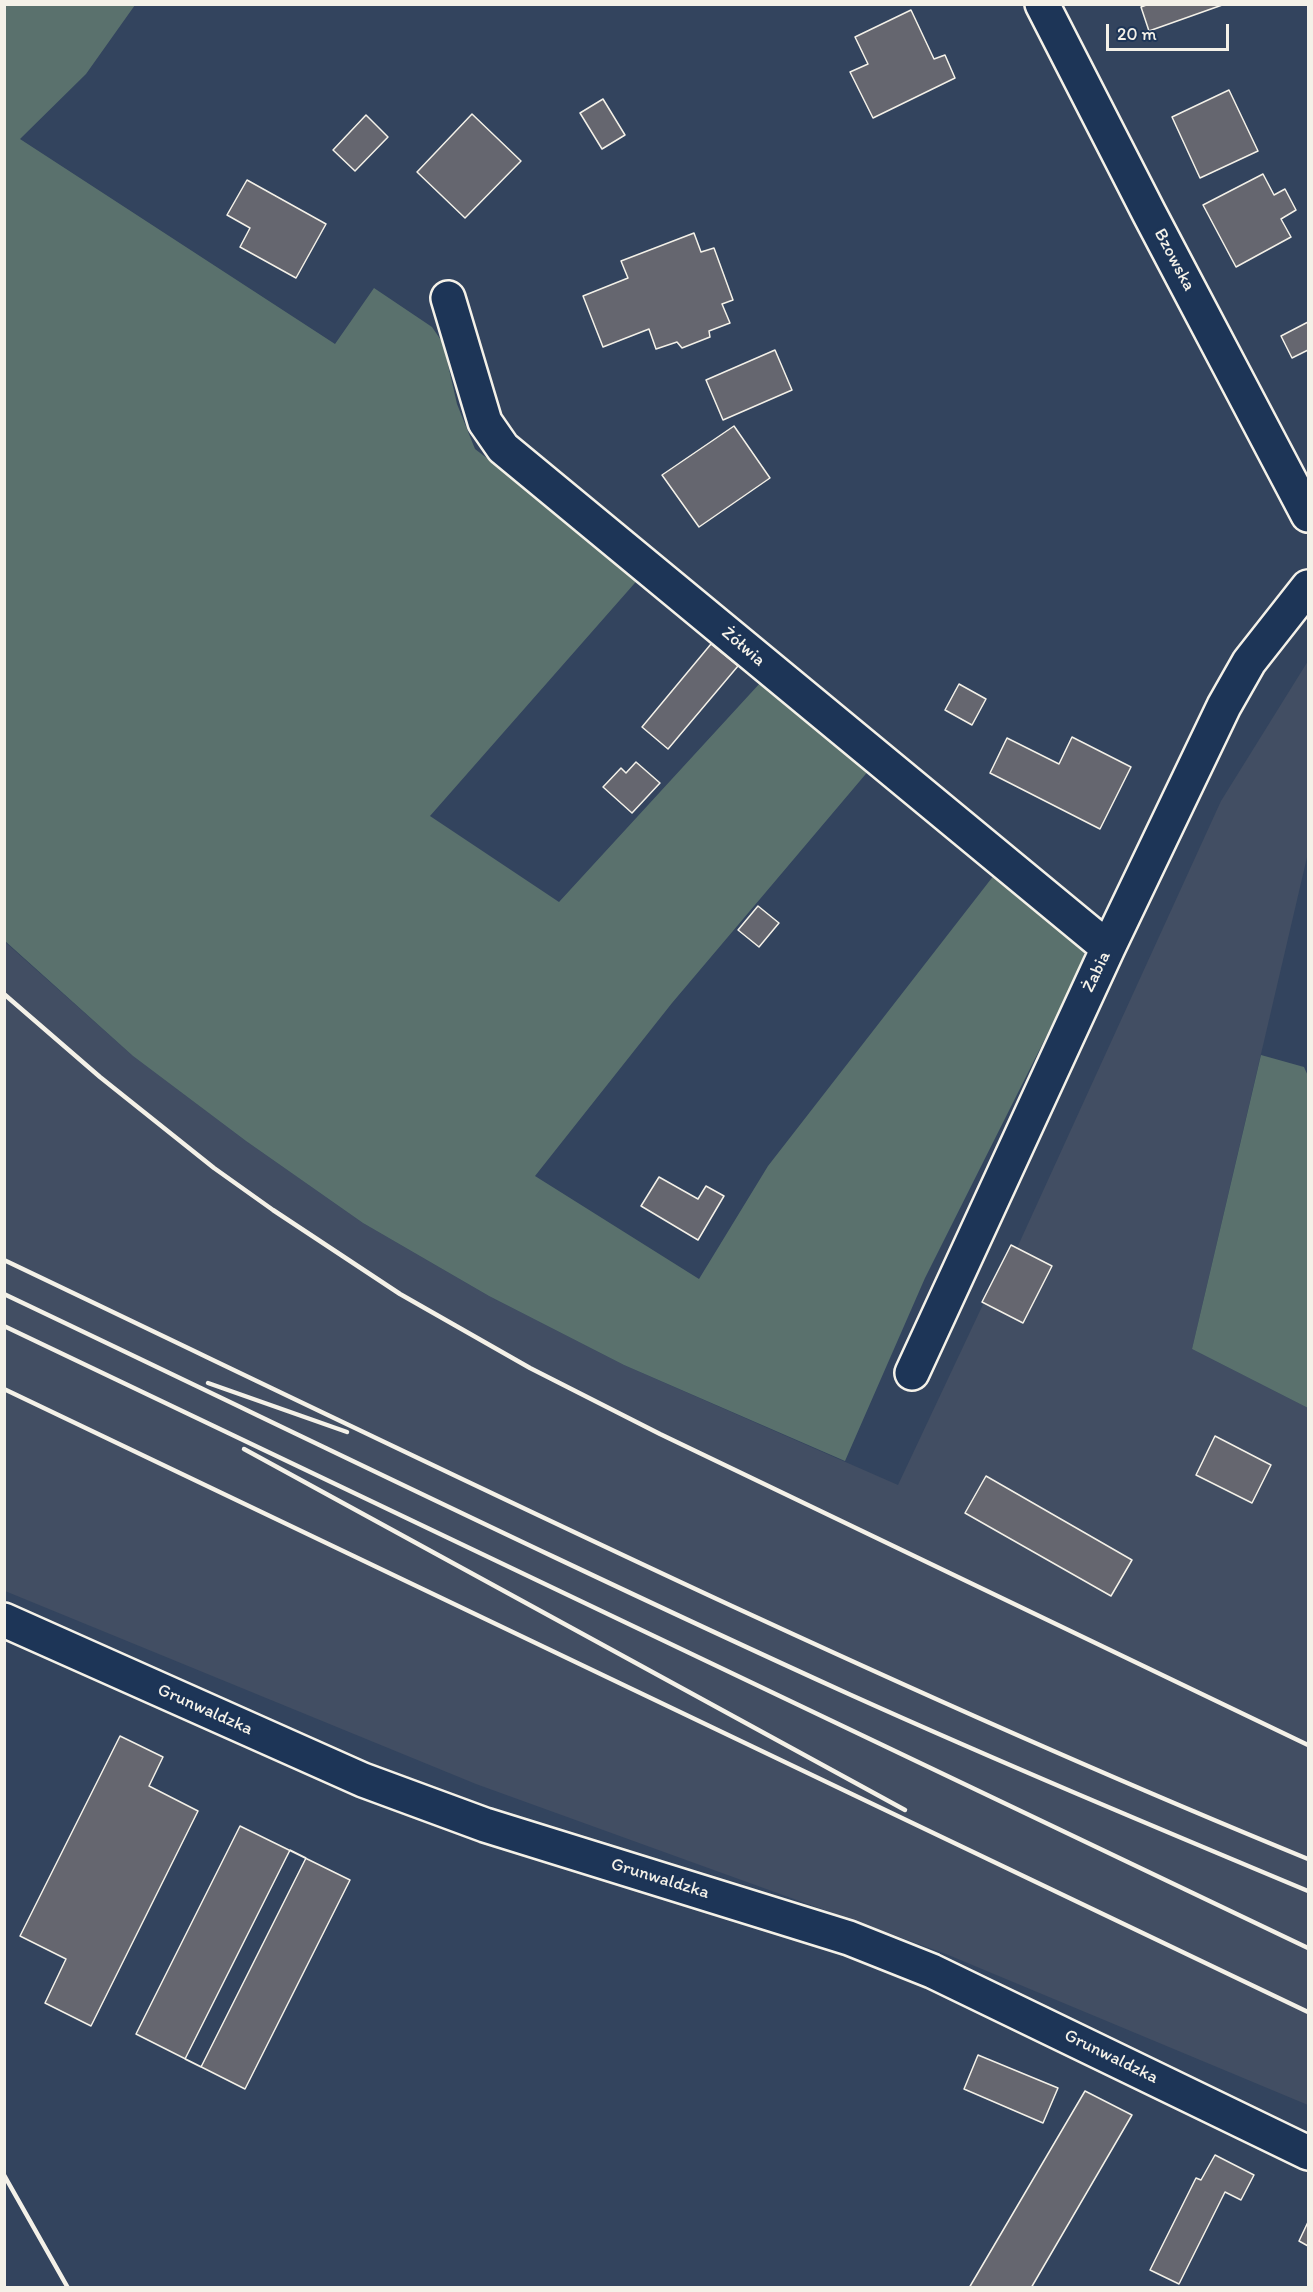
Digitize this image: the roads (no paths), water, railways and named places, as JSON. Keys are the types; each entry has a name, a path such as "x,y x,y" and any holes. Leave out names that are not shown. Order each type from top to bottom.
{"street":[{"name":"Bzowska","path":"1042,4 1308,515"},
{"name":"Żółwia","path":"448,298 485,423 503,448 1108,948"},
{"name":"Żabia","path":"912,1373 1108,948 1224,706 1250,662 1308,587"},
{"name":"Grunwaldzka","path":"4,1620 363,1780 485,1825 849,1938 932,1971 1308,2153"}],"railway":[{"path":"4,994 100,1077 214,1168 400,1294 530,1368 660,1434 1308,1745"},
{"path":"4,1260 652,1569 815,1644 1143,1790 1308,1859"},
{"path":"4,1294 533,1547 851,1695 1308,1891"},
{"path":"4,1326 1308,1948"},
{"path":"208,1383 347,1432"},
{"path":"4,1389 1308,2012"},
{"path":"244,1449 905,1810"},
{"path":"4,2175 68,2288"}]}
